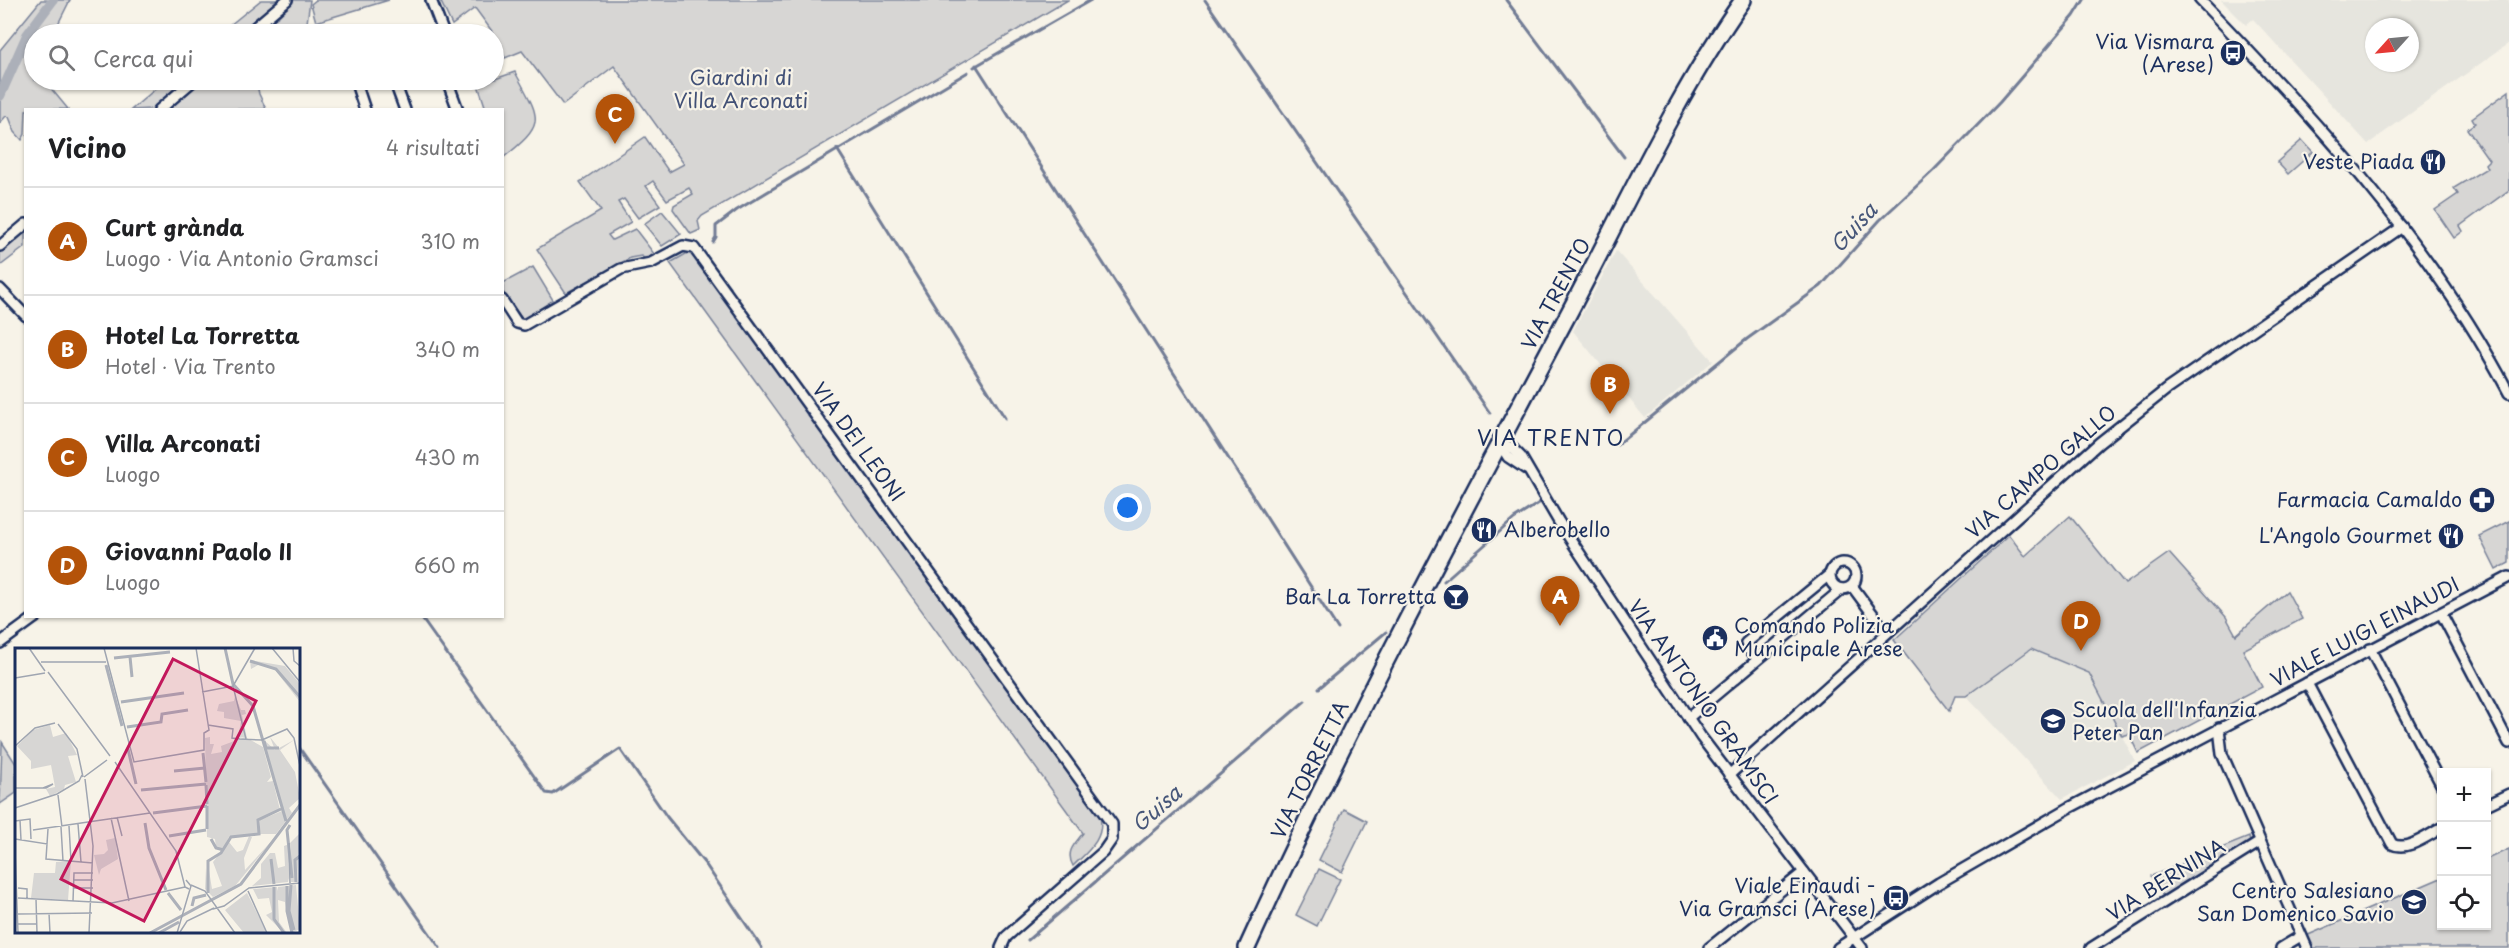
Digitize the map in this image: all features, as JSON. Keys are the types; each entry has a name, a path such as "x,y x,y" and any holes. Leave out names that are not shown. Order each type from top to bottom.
{"main road":[{"name":"VIA TRENTO","path":"1412,611 1691,82 1743,0"},
{"name":"VIA TORRETTA","path":"1247,948 1412,611"}],"street":[{"path":"259,24 287,0"},
{"path":"431,0 440,24"},
{"path":"2200,0 2326,134 2402,227 2486,353 2509,393"},
{"path":"161,108 182,90"},
{"path":"358,90 364,108"},
{"path":"398,90 404,108"},
{"path":"451,90 457,108"},
{"path":"0,246 24,226"},
{"name":"VIA CAMPO GALLO","path":"1729,775 2099,443 2167,389 2402,227"},
{"name":"VIA DEI LEONI","path":"504,303 517,323 524,325 626,267 651,263 683,246 694,248 1112,824 1113,835 1110,844 1007,936 1001,948"},
{"path":"0,289 24,314"},
{"name":"VIA ANTONIO GRAMSCI","path":"1499,443 1508,457 1526,469 1688,718 1862,948"},
{"path":"1688,718 1842,590 1852,586 1856,575 1849,564 1835,565 1829,575 1746,643 1757,659"},
{"path":"1829,575 1834,586 1842,590"},
{"name":"VIALE LUIGI EINAUDI","path":"1838,948 1853,936 2036,826 2509,577"},
{"path":"1852,586 1886,632"},
{"path":"2441,613 2509,743"},
{"path":"0,643 33,618"},
{"path":"2370,650 2437,777"},
{"path":"2307,683 2388,839 2396,846 2408,845 2437,830"},
{"path":"2219,728 2222,754 2307,948"},
{"path":"2204,736 2222,754"},
{"path":"2491,803 2509,794"},
{"name":"VIA BERNINA","path":"2091,948 2260,842"},
{"path":"1709,948 1804,873"},
{"path":"2281,948 2301,936"}],"shaded area":[{"path":"2221,0 2509,0 2509,43 2368,144 2253,19 2246,25"},
{"path":"1616,251 1713,361 1645,418 1573,331"},
{"name":"Scuola dell'Infanzia Peter Pan","path":"2031,649 2089,673 2135,761 2062,799 1966,696"}],"green space":[{"path":"41,0 70,0 58,24 24,24 24,90 52,90 67,108 24,108 22,140 15,132 9,117 6,116 0,123 0,50"},
{"path":"261,0 278,0 250,24 231,24"},
{"path":"294,0 310,0 307,23 267,24 279,16"},
{"path":"316,0 389,0 316,22 311,4"},
{"name":"Giardini di Villa Arconati","path":"440,0 1068,0 702,216 698,221 700,230 691,234 673,209 674,205 693,194 689,188 667,200 653,181 646,186 660,205 638,218 624,199 618,202 631,222 608,235 612,240 635,229 655,255 647,260 641,256 630,258 566,293 537,249 601,211 580,182 645,137 669,172 684,164 614,66 563,105 522,51 505,58 504,24 487,24 475,8 452,24"},
{"path":"515,72 530,101 535,120 527,137 504,157 504,108 486,108 480,90 504,90 504,76"},
{"path":"154,90 176,90 152,108 133,108"},
{"path":"186,90 258,90 266,108 168,108"},
{"path":"2509,91 2509,190 2460,226 2463,231 2454,238 2435,210 2458,194 2454,188 2487,168 2485,164 2489,160 2467,129 2475,123 2472,118"},
{"path":"2302,140 2313,152 2288,174 2277,162"},
{"path":"662,211 681,234 662,246 644,224"},
{"path":"24,228 24,248 0,266 0,248"},
{"path":"693,250 1100,816 1098,838 1073,866 1071,852 1083,833 670,263"},
{"path":"533,267 553,300 523,320 504,293 504,282"},
{"path":"2070,516 2125,584 2169,553 2226,617 2236,635 2287,591 2302,619 2243,650 2262,687 2138,753 2129,734 2122,736 2089,673 2031,649 1966,696 1955,696 1949,711 1894,640 2009,535 2025,556"},
{"path":"2509,521 2509,563 2496,570 2479,536"},
{"path":"2,742 15,762 15,794 0,804"},
{"path":"1344,809 1367,821 1342,872 1319,860"},
{"path":"2249,837 2250,842 2163,896 2151,876"},
{"name":"Centro Salesiano San Domenico Savio","path":"2509,849 2509,948 2311,948 2306,936 2437,880 2437,930 2491,930 2491,857"},
{"path":"1319,869 1340,879 1317,926 1296,915"}],"waterway":[{"path":"35,24 53,0"},
{"path":"974,67 1091,0"},
{"path":"1205,0 1490,413"},
{"path":"1506,0 1624,157"},
{"name":"Guisa","path":"1617,445 1747,339 1821,286 1880,220 1934,170 2000,102 2074,16 2084,0"},
{"path":"0,96 24,42"},
{"path":"976,65 1338,629"},
{"path":"713,242 716,237 716,226 737,210 968,72"},
{"path":"837,149 1005,418"},
{"name":"Guisa","path":"1444,581 1514,519 1539,503"},
{"path":"421,618 546,793 553,794 620,749 667,817 706,865 762,948"},
{"name":"Guisa","path":"1319,688 1386,632"},
{"name":"Guisa","path":"1028,940 1305,701"},
{"path":"300,749 440,948"}],"place":[{"name":"Via Vismara (Arese)","path":"2233,53"},
{"name":"Villa Arconati","path":"615,144"},
{"name":"Veste Piada","path":"2433,162"},
{"name":"Hotel La Torretta","path":"1610,414"},
{"name":"Farmacia Camaldo","path":"2482,500"},
{"name":"Alberobello","path":"1484,530"},
{"name":"L'Angolo Gourmet","path":"2451,536"},
{"name":"Bar La Torretta","path":"1456,597"},
{"name":"Curt grànda","path":"1560,626"},
{"name":"Comando Polizia Municipale Arese","path":"1715,638"},
{"name":"Giovanni Paolo II","path":"2081,651"},
{"name":"Scuola dell'Infanzia Peter Pan","path":"2053,721"},
{"name":"Viale Einaudi - Via Gramsci (Arese)","path":"1896,898"},
{"name":"Centro Salesiano San Domenico Savio","path":"2414,902"}],"district":[{"name":"VIA TRENTO","path":"1551,439"}]}
